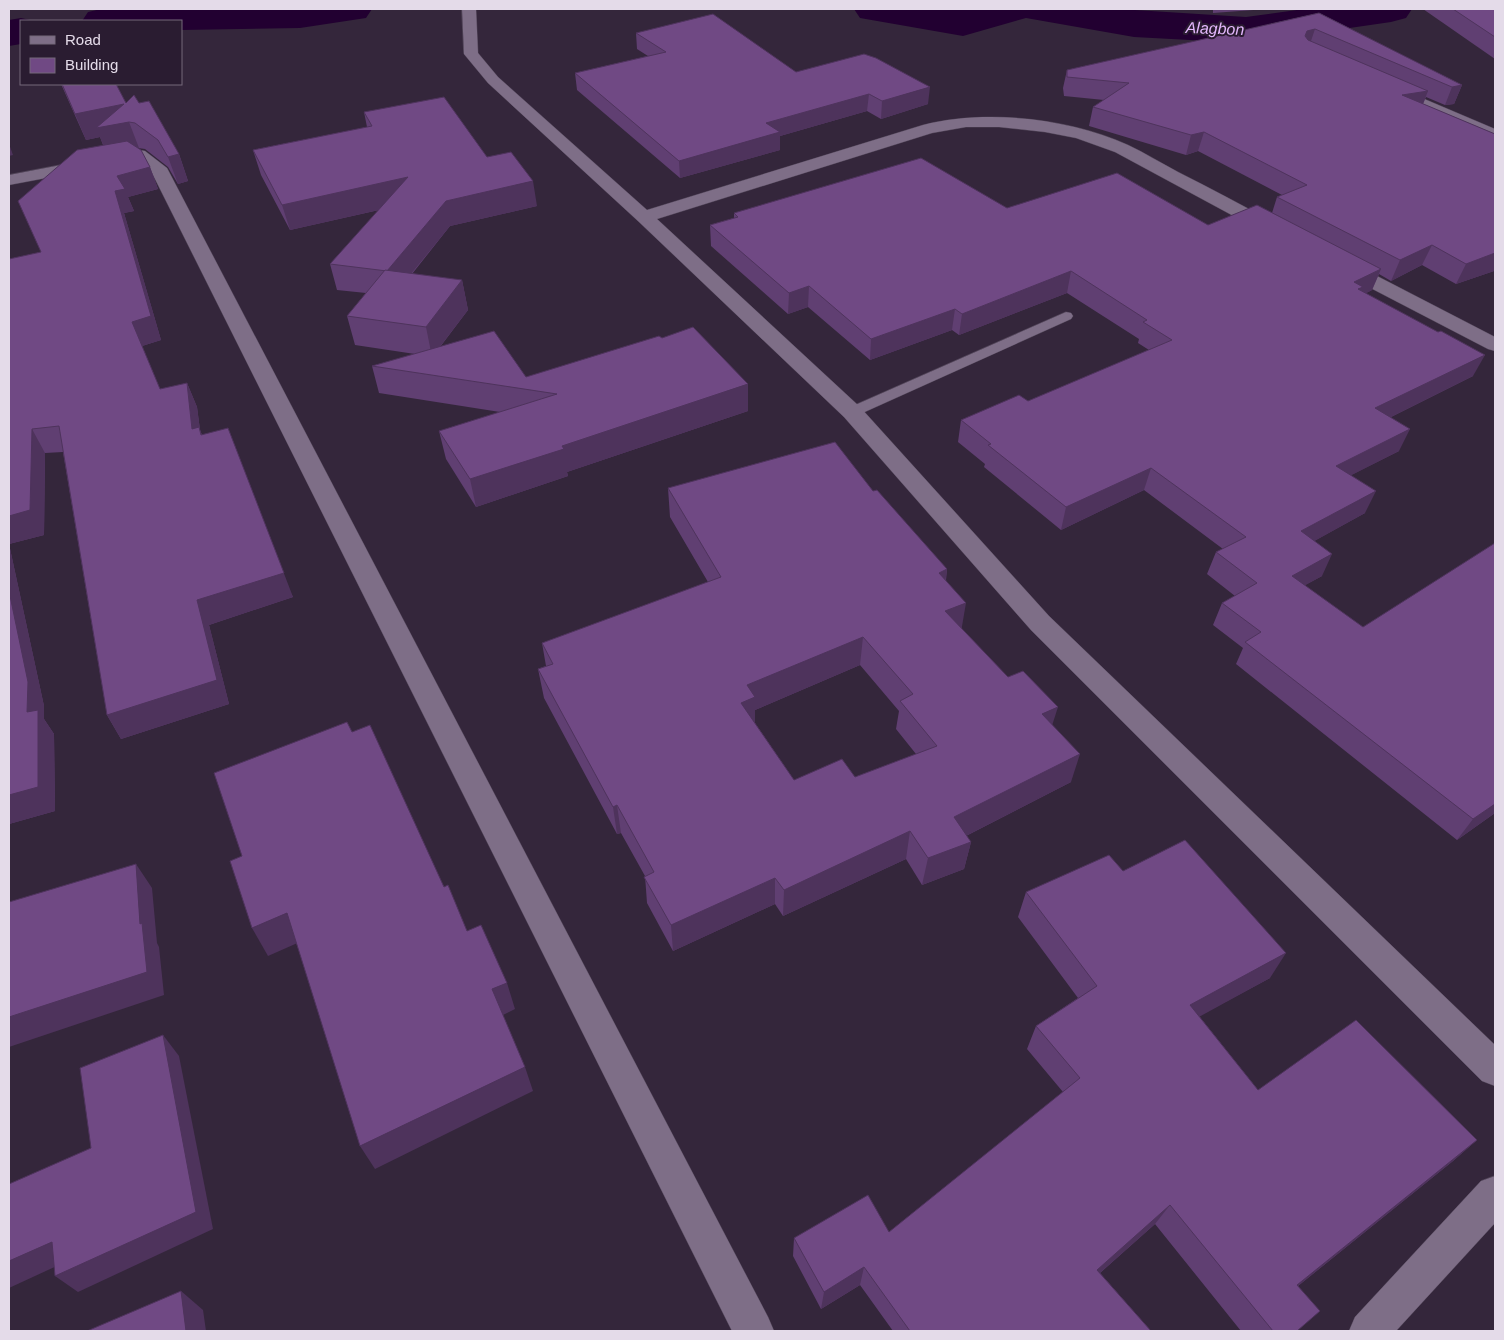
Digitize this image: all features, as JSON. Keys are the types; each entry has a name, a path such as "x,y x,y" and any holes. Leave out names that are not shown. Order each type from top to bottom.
{"street":[{"path":"469,9 471,54 493,80 644,217 852,412 1040,623 1495,1070"},
{"path":"1371,81 1495,135"},
{"path":"644,217 929,128 966,122 999,122 1045,127 1080,134 1121,148 1287,237"},
{"path":"9,180 139,155 158,168 754,1331"},
{"path":"1322,255 1495,345"},
{"path":"1369,1331 1495,1195"}],"lane":[{"path":"852,412 1066,316"}],"building":[{"path":"1453,9 1495,9 1495,37"},
{"path":"1319,13 1462,85 1452,87 1315,29 1307,31 1305,36 1308,40 1428,91 1402,95 1495,134 1495,253 1466,264 1432,245 1400,260 1277,197 1307,185 1204,132 1191,135 1093,107 1129,83 1067,77 1067,70"},
{"path":"713,14 796,72 864,54 876,58 930,87 882,101 869,94 766,123 780,132 679,161 575,73 666,52 636,33"},
{"path":"62,85 117,85 126,103 134,95 139,103 149,101 179,154 168,157 158,140 135,123 129,122 96,128 124,104 75,114"},
{"path":"444,97 487,157 511,152 533,181 446,201 387,271 330,264 408,177 282,205 253,150 372,126 364,112"},
{"path":"127,141 141,150 150,167 117,176 125,189 115,191 151,316 132,322 160,389 187,383 192,429 199,427 201,435 228,428 284,573 197,600 217,680 107,715 59,426 32,429 30,510 9,516 9,259 41,252 18,201 77,150"},
{"path":"921,158 1007,208 1117,173 1208,225 1257,205 1381,269 1354,282 1363,287 1358,289 1485,355 1375,408 1410,429 1336,466 1376,491 1301,531 1332,554 1292,576 1363,627 1495,543 1495,804 1473,819 1245,642 1261,632 1222,603 1257,583 1216,552 1246,537 1151,468 1066,507 988,445 991,444 961,420 1019,395 1028,401 1172,340 1143,322 1147,320 1071,271 962,314 955,309 871,339 809,286 789,293 710,225 738,217 734,213"},
{"path":"385,270 462,280 426,327 347,316"},
{"path":"693,327 748,384 562,446 564,449 470,479 439,431 557,394 372,366 494,331 526,377 659,336 662,338"},
{"path":"835,442 873,491 877,490 947,569 939,573 966,603 945,611 1008,677 1023,671 1058,707 1042,714 1080,754 954,817 971,842 928,858 910,831 784,890 775,878 671,925 644,877 654,872 617,805 613,807 538,669 553,664 542,643 721,577 668,488","holes":["863,637 913,694 900,701 937,746 855,777 842,759 794,780 741,703 755,697 747,685"]},
{"path":"9,591 28,682 27,712 38,710 38,787 9,795"},
{"path":"347,722 352,732 370,725 444,887 448,885 467,931 481,925 507,983 492,989 525,1067 360,1146 287,913 252,928 230,861 242,856 214,773"},
{"path":"1185,840 1286,953 1190,1005 1258,1090 1356,1020 1477,1140 1297,1285 1320,1311 1297,1331 1273,1331 1170,1205 1097,1270 1151,1331 910,1331 864,1267 824,1292 794,1238 868,1195 889,1232 1080,1078 1036,1026 1097,986 1026,892 1109,855 1123,871"},
{"path":"136,864 140,924 142,923 147,972 9,1017 9,902"},
{"path":"163,1035 196,1212 55,1276 52,1242 9,1261 9,1184 91,1148 80,1068"},
{"path":"181,1291 186,1331 87,1331"}],"waterway":[{"name":"Alagbon","path":"113,20 300,15 351,9"},
{"name":"Alagbon","path":"875,9 963,23 1011,9"},
{"name":"Alagbon","path":"1040,9 1134,24 1246,30 1391,9"},
{"name":"Alagbon","path":"9,33 20,31"}]}
